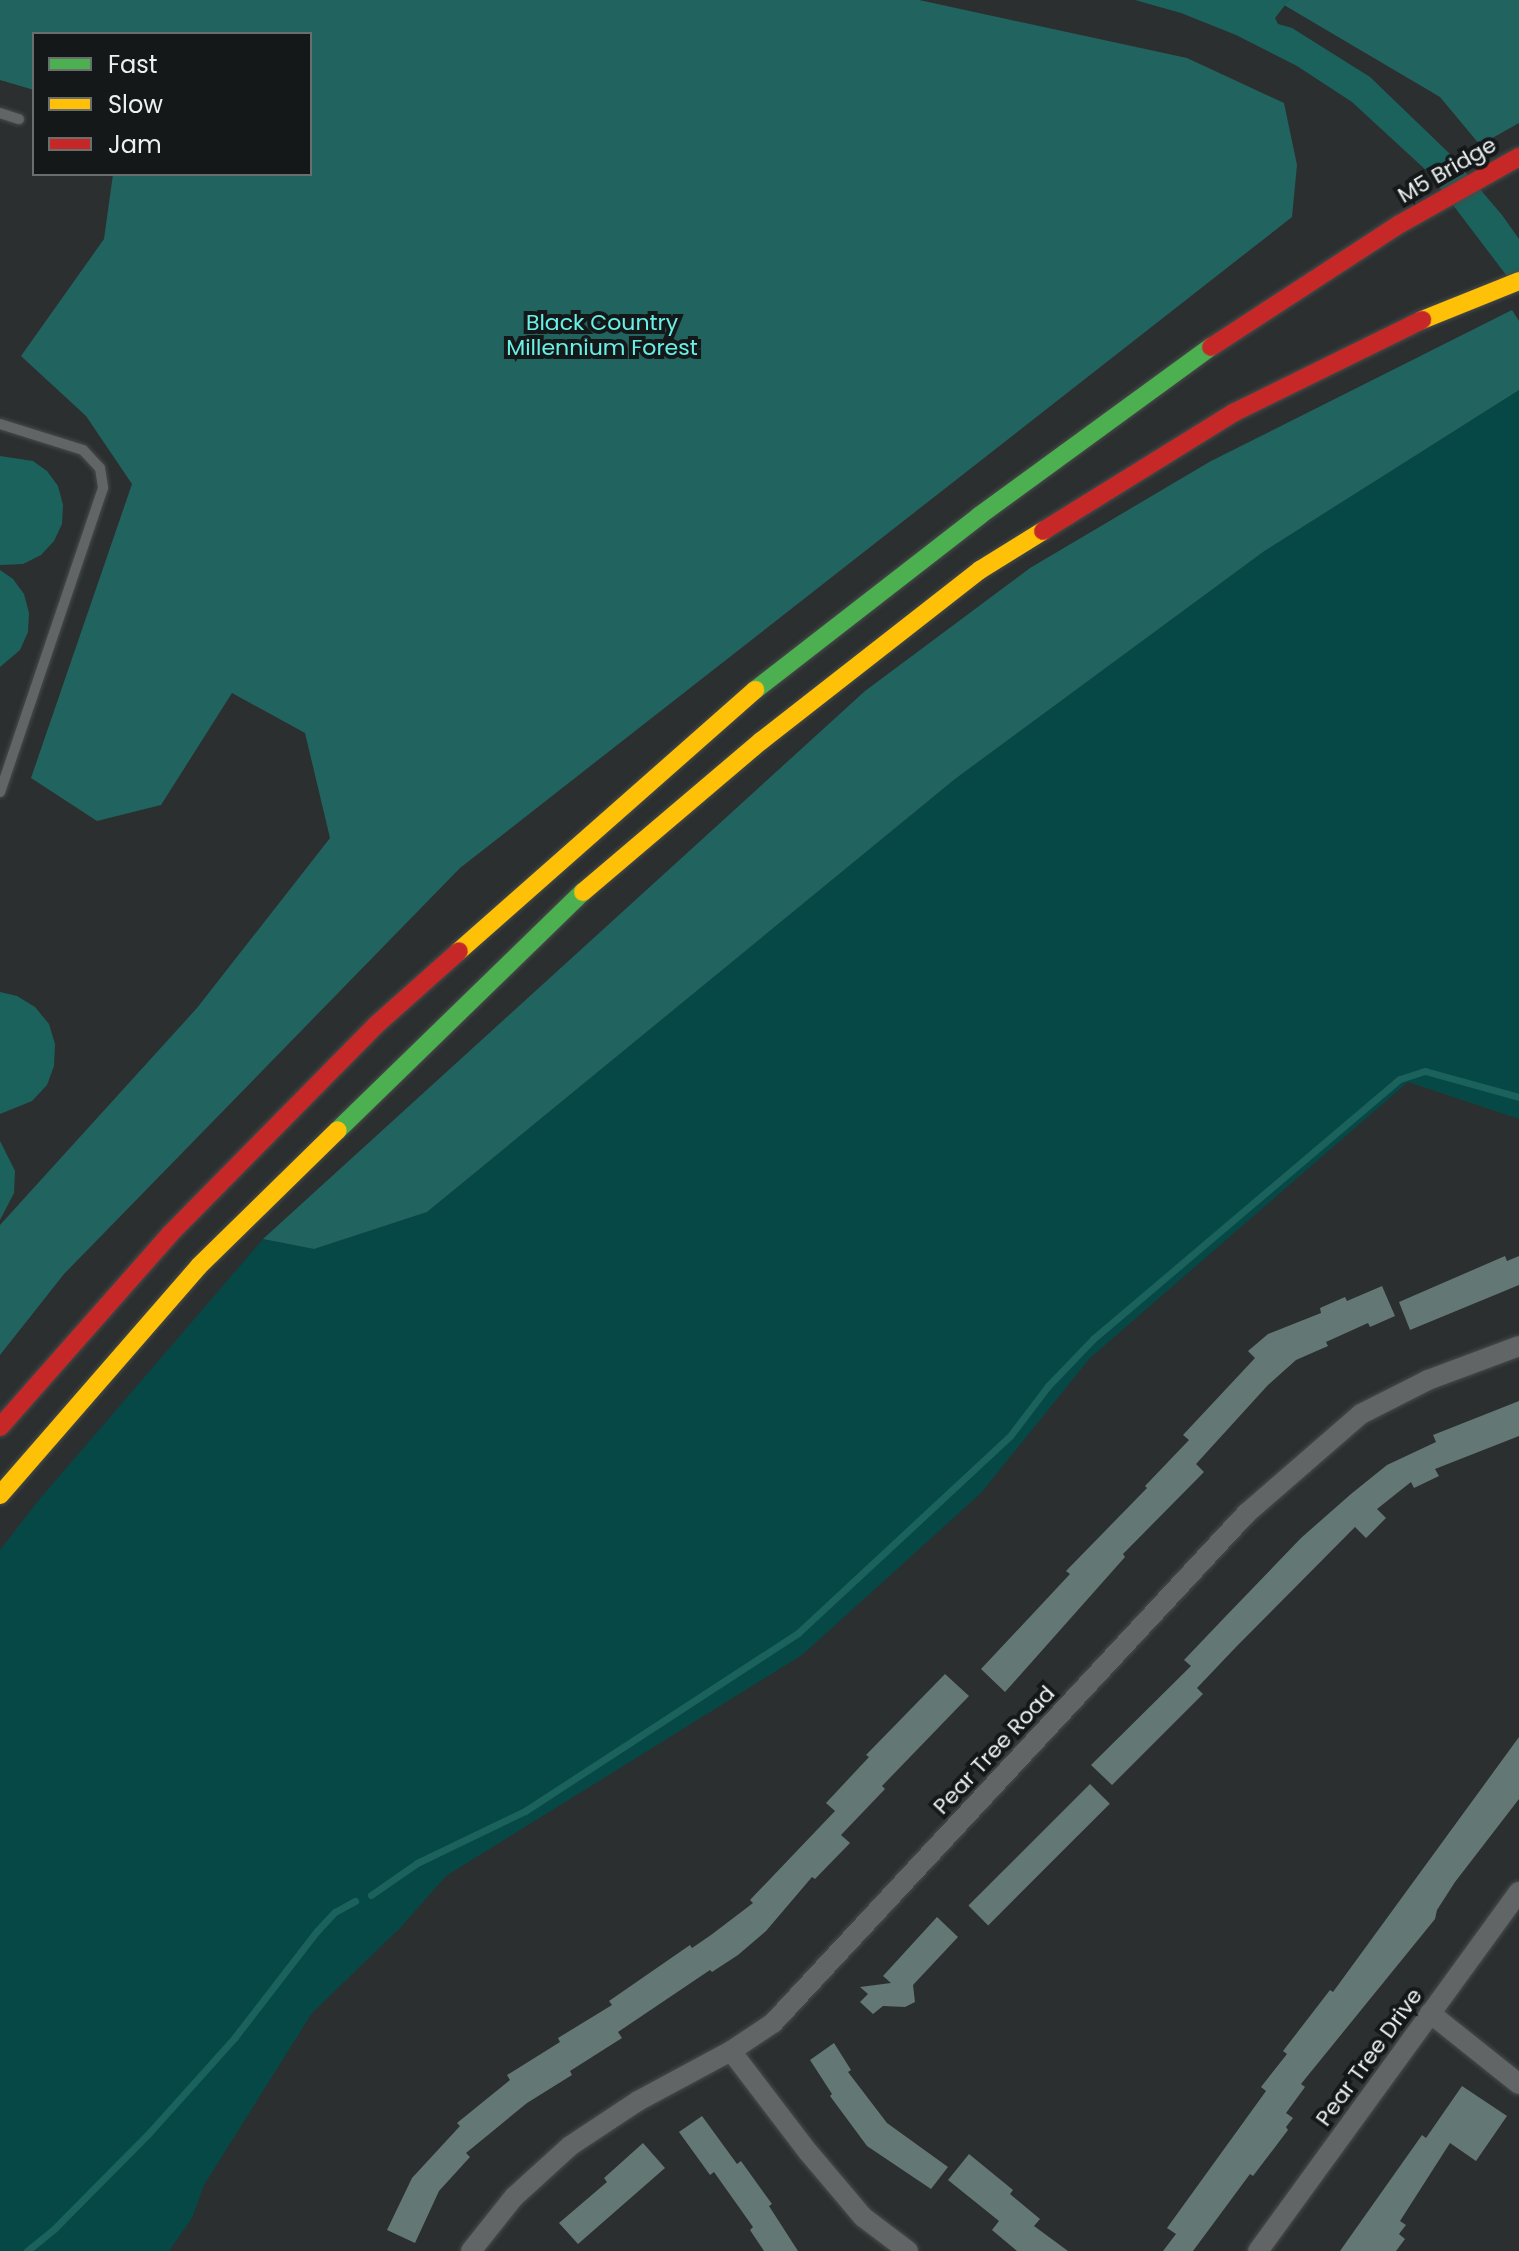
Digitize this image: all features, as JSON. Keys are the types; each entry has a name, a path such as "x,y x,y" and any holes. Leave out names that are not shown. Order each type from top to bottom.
{"highway":[{"name":"M5 Bridge","path":"0,1427 170,1234 376,1025 753,692 979,516 1198,356 1400,224 1519,157"},
{"path":"0,1495 220,1245 575,899 761,741 980,570 1233,413 1445,309 1519,281"}],"street":[{"name":"Pear Tree Road","path":"471,2251 514,2197 570,2146 638,2101 731,2051 773,2023 1258,1503 1361,1414 1428,1380 1519,1346"},
{"name":"Pear Tree Drive","path":"1258,2251 1519,1892"},
{"path":"1430,2013 1519,2084"},
{"path":"731,2051 808,2152 863,2217 908,2251"}],"lane":[{"path":"0,113 19,119"},
{"path":"0,424 83,450 100,468 103,488 0,792"}],"shaded area":[{"path":"1135,0 1289,0 1275,18 1278,24 1292,28 1370,77 1450,154 1502,215 1519,239 1519,292 1428,172 1352,102 1297,66 1236,35 1181,13"},
{"path":"1519,390 1519,1119 1408,1082 1090,1358 981,1493 802,1655 446,1876 400,1928 312,2013 204,2185 192,2218 169,2251 0,2251 0,1550 38,1501 263,1239 314,1249 427,1212 955,779 1263,552"},
{"path":"0,456 33,461 47,471 58,486 63,505 62,524 54,541 41,555 23,564 0,565"},
{"path":"0,570 13,579 24,594 29,613 28,632 20,650 0,667"},
{"path":"0,992 17,996 35,1007 49,1024 55,1044 54,1066 47,1085 32,1101 0,1114"},
{"path":"0,1141 15,1171 14,1193 0,1220"}],"green space":[{"name":"Black Country Millennium Forest","path":"0,0 919,0 1187,58 1284,103 1297,165 1292,217 460,868 64,1274 0,1355 0,1225 197,1008 330,838 305,733 232,693 161,805 97,821 31,778 132,484 86,416 21,356 104,239 113,176 312,176 312,32 32,32 32,89 0,80"},
{"path":"1289,0 1519,0 1519,123 1480,145 1440,97 1284,5"},
{"path":"1512,310 1519,321 1519,390 1263,552 955,779 427,1212 314,1249 263,1239 865,691 1030,568 1211,461"}],"building":[{"path":"1505,1256 1507,1261 1519,1256 1519,1285 1410,1330 1399,1302"},
{"path":"1382,1286 1395,1316 1370,1327 1368,1323 1326,1342 1328,1346 1296,1360 1268,1385 1196,1464 1204,1472 1123,1554 1125,1557 1005,1692 981,1669 1070,1574 1066,1571 1189,1440 1183,1435 1255,1358 1248,1351 1268,1334 1321,1313 1320,1308 1345,1297 1347,1301"},
{"path":"1519,1401 1519,1436 1435,1469 1439,1476 1414,1488 1411,1482 1377,1509 1386,1518 1366,1538 1355,1527 1197,1688 1203,1694 1112,1785 1091,1765 1191,1666 1184,1660 1225,1617 1301,1538 1351,1494 1387,1465 1436,1442 1433,1435"},
{"path":"945,1674 969,1696 882,1786 885,1789 841,1835 850,1843 815,1879 812,1877 766,1931 738,1955 712,1972 710,1970 618,2032 622,2038 570,2071 572,2075 527,2103 466,2153 470,2157 439,2191 415,2243 387,2230 412,2178 460,2126 457,2123 510,2080 507,2075 560,2042 558,2038 612,2005 609,2001 690,1945 692,1948 753,1903 750,1900 835,1811 826,1803 869,1757 866,1755"},
{"path":"1519,1737 1519,1799 1455,1882 1437,1910 1435,1919 1301,2084 1305,2087 1286,2113 1293,2118 1286,2127 1288,2130 1253,2176 1250,2174 1193,2251 1163,2251 1176,2234 1167,2228 1266,2091 1261,2087 1287,2054 1283,2051 1330,1990 1333,1992"},
{"path":"1090,1784 1110,1804 988,1925 968,1906"},
{"path":"937,1917 958,1937 913,1985 915,2002 905,2007 883,2006 873,2014 860,2002 868,1994 860,1987 891,1983 883,1976"},
{"path":"834,2043 851,2070 848,2072 887,2123 948,2167 931,2189 867,2146 830,2096 832,2094 810,2060"},
{"path":"1462,2086 1507,2116 1476,2161 1450,2143 1400,2221 1406,2225 1399,2234 1405,2239 1396,2251 1340,2251 1422,2135 1426,2138"},
{"path":"702,2116 737,2164 741,2161 772,2204 769,2206 798,2251 764,2251 750,2230 753,2227 714,2172 710,2175 679,2132"},
{"path":"643,2143 665,2168 578,2244 559,2223 607,2182 604,2178"},
{"path":"969,2154 1013,2190 1010,2194 1040,2219 1034,2226 1068,2251 1017,2251 992,2230 999,2221 948,2180"}],"waterway":[{"path":"371,1895 417,1863 525,1811 798,1633 1010,1436 1048,1386 1093,1339 1400,1079 1425,1071 1519,1097"},
{"path":"27,2251 55,2228 149,2133 235,2037 317,1931 335,1912 355,1901"}],"traffic: fast":[{"path":"755,690 979,516 1211,347"},
{"path":"338,1130 583,892"}],"traffic: slow":[{"path":"1422,320 1519,281"},
{"path":"583,892 761,741 980,570 1043,531"},
{"path":"459,951 755,690"},
{"path":"0,1495 199,1266 338,1130"}],"traffic: jam":[{"path":"1211,347 1400,224 1519,157"},
{"path":"1043,531 1233,413 1422,320"},
{"path":"0,1427 170,1234 376,1025 459,951"}]}
